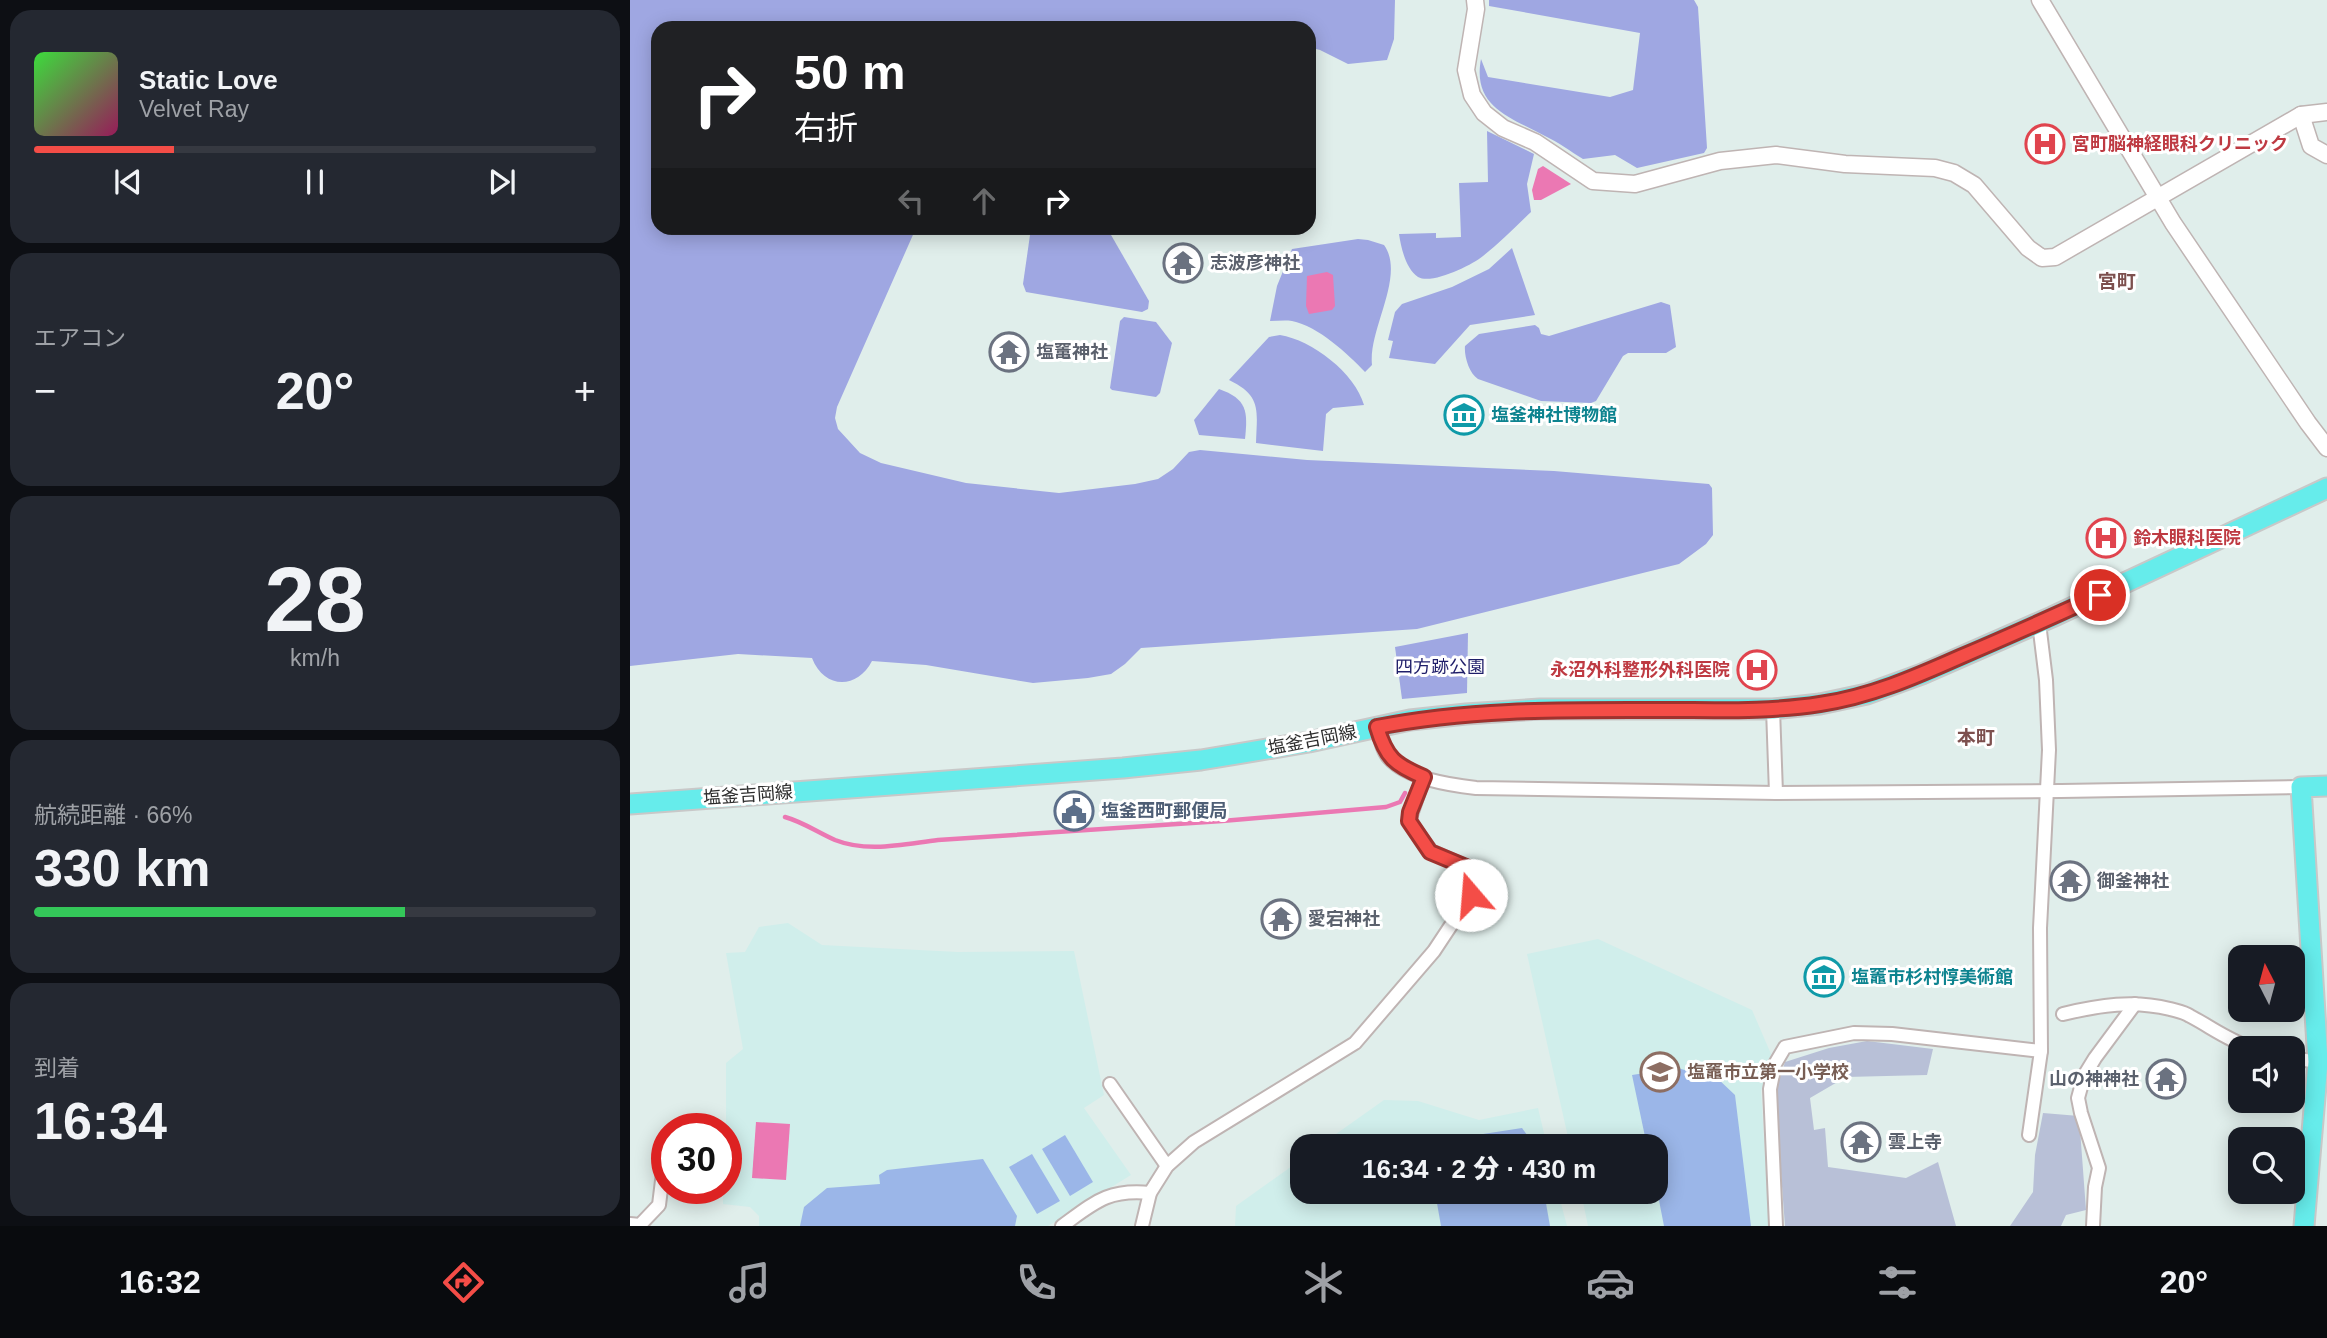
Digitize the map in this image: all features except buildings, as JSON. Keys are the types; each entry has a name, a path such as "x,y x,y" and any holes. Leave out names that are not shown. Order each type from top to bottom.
{"main road":[{"name":"塩釜吉岡線","path":"630,804 1201,760 1466,713 1539,709 1773,709 1820,704 1867,694 1922,674 2039,623 2327,488"},
{"path":"2304,1226 2318,1062 2320,972 2301,787 2327,786"}],"street":[{"path":"1475,0 1476,9 1466,69 1472,95 1484,114 1503,128 1535,142 1593,181 1634,184 1720,161 1776,155 1845,164 1936,168 1954,173 1974,185 2028,248 2042,258 2055,257 2301,116 2327,112"},
{"path":"2040,0 2188,246 2327,448"},
{"path":"2301,116 2311,146 2327,155"},
{"path":"2029,1135 2041,1051 2040,929 2049,750 2046,680 2039,623"},
{"path":"1773,709 1776,793"},
{"path":"1377,727 1389,758 1406,769 1446,785 1476,788 1776,793 2301,787"},
{"path":"1142,1226 1150,1193 1167,1166 1194,1142 1355,1043 1434,951 1471,895 1474,879 1466,867 1430,852 1409,821 1424,777"},
{"path":"2093,1226 2099,1168 2078,1097 2084,1076 2135,1003"},
{"path":"2063,1014 2100,1005 2150,1004 2188,1014 2228,1038"},
{"path":"1776,1226 1770,1089 1775,1064 1785,1047 1854,1033 1892,1034 2041,1051"},
{"path":"2305,1060 2318,1062"},
{"path":"1110,1084 1167,1166"},
{"path":"1062,1226 1106,1196 1118,1192 1150,1193"},
{"path":"630,1224 640,1225 659,1204"}],"shaded area":[{"path":"1543,166 1571,184 1541,200 1534,200 1532,190 1538,169"},
{"path":"1327,272 1333,275 1335,306 1332,310 1309,314 1306,306 1307,276"},
{"path":"788,923 822,945 958,952 1074,951 1104,1095 1084,1108 1131,1175 1048,1226 759,1226 759,1216 750,1207 723,1204 742,1204 742,1113 726,1113 726,1063 743,1049 726,953 745,952 759,927"},
{"name":"塩竈市立第一小学校","path":"1598,939 1752,1010 1771,1054 1761,1091 1769,1226 1588,1226 1583,1204 1668,1204 1668,1134 1567,1134 1527,954"},
{"path":"1867,1041 1933,1049 1927,1075 1846,1077 1810,1098 1814,1130 1825,1128 1828,1167 1906,1178 1938,1162 1956,1226 1785,1226 1775,1093 1785,1062 1829,1048"},
{"path":"1677,1068 1717,1078 1735,1095 1751,1226 1664,1226 1660,1204 1668,1204 1668,1134 1644,1134 1632,1075"},
{"path":"1384,1100 1418,1101 1479,1120 1538,1108 1544,1134 1336,1134"},
{"path":"2043,1113 2079,1116 2086,1210 2066,1215 2061,1226 2010,1226 2033,1192 2035,1155"},
{"path":"756,1122 790,1124 786,1180 752,1178"},
{"path":"1522,1128 1526,1134 1483,1134"},
{"path":"1065,1135 1093,1182 1070,1196 1042,1149"},
{"path":"1032,1154 1060,1201 1037,1214 1009,1167"},
{"path":"983,1159 1017,1216 1015,1226 800,1226 804,1207 827,1188 880,1184 879,1175 887,1170"},
{"path":"1290,1168 1290,1204 1561,1204 1567,1226 1235,1226 1236,1206"},
{"path":"1437,1204 1546,1204 1550,1226 1441,1226"}],"green space":[{"path":"630,0 1395,0 1394,39 1387,60 1348,64 1316,49 1316,21 651,21 651,235 913,235 837,407 835,418 838,429 860,453 881,463 966,483 1059,493 1158,479 1173,469 1189,452 1200,450 1307,460 1554,471 1709,484 1712,488 1713,535 1706,544 1679,564 1417,629 1141,648 1111,674 1033,683 926,665 872,661 858,677 841,682 824,676 812,658 738,654 630,666"},
{"path":"1489,0 1694,0 1698,7 1707,148 1704,153 1637,168 1615,155 1583,159 1507,116 1496,108 1482,89 1481,59 1488,77 1610,97 1633,90 1640,33 1489,6"},
{"path":"1487,131 1534,154 1527,184 1531,212 1495,246 1470,264 1442,276 1424,279 1418,277 1407,264 1399,234 1436,233 1436,238 1461,237 1459,183 1488,182"},
{"path":"1030,235 1111,235 1149,301 1148,309 1142,312 1026,292 1023,284"},
{"path":"1358,239 1384,245 1390,258 1391,272 1375,335 1372,365 1365,372 1341,349 1312,329 1292,321 1270,321 1277,286 1292,249"},
{"path":"1512,248 1535,315 1470,325 1435,364 1389,358 1393,341 1388,340 1395,312 1402,304 1452,287 1489,269"},
{"path":"1661,302 1670,305 1676,347 1666,353 1628,353 1623,356 1596,401 1591,403 1541,401 1478,379 1472,373 1465,355 1465,346 1479,334 1535,325 1541,334 1549,336"},
{"path":"1124,317 1156,322 1172,343 1160,393 1156,397 1110,388 1120,321"},
{"path":"1280,335 1305,344 1331,360 1352,381 1364,405 1333,408 1326,414 1323,451 1256,443 1257,413 1252,398 1229,380 1269,337"},
{"path":"1219,389 1235,397 1244,407 1245,439 1199,435 1194,420"},
{"name":"四方跡公園","path":"1468,633 1467,693 1402,699 1395,647"}],"waterway":[{"path":"785,817 835,840 873,847 1386,807 1400,802 1405,793"}],"place":[{"name":"宮町脳神経眼科クリニック","path":"2045,144"},
{"name":"志波彦神社","path":"1183,263"},
{"name":"塩竃神社","path":"1009,352"},
{"name":"塩釜神社博物館","path":"1464,415"},
{"name":"鈴木眼科医院","path":"2106,538"},
{"name":"永沼外科整形外科医院","path":"1757,670"},
{"name":"塩釜西町郵便局","path":"1074,811"},
{"name":"御釜神社","path":"2070,881"},
{"name":"愛宕神社","path":"1281,919"},
{"name":"塩竈市杉村惇美術館","path":"1824,977"},
{"name":"塩竈市立第一小学校","path":"1660,1072"},
{"name":"山の神神社","path":"2166,1079"},
{"name":"雲上寺","path":"1861,1142"}],"district":[{"name":"宮町","path":"2117,281"},
{"name":"本町","path":"1976,737"}],"route":[{"path":"1471,895 1474,879 1466,867 1430,852 1409,821 1424,777 1389,758 1377,727 1466,713 1539,709 1773,709 1820,704 1867,694 1922,674 2100,595"}]}
